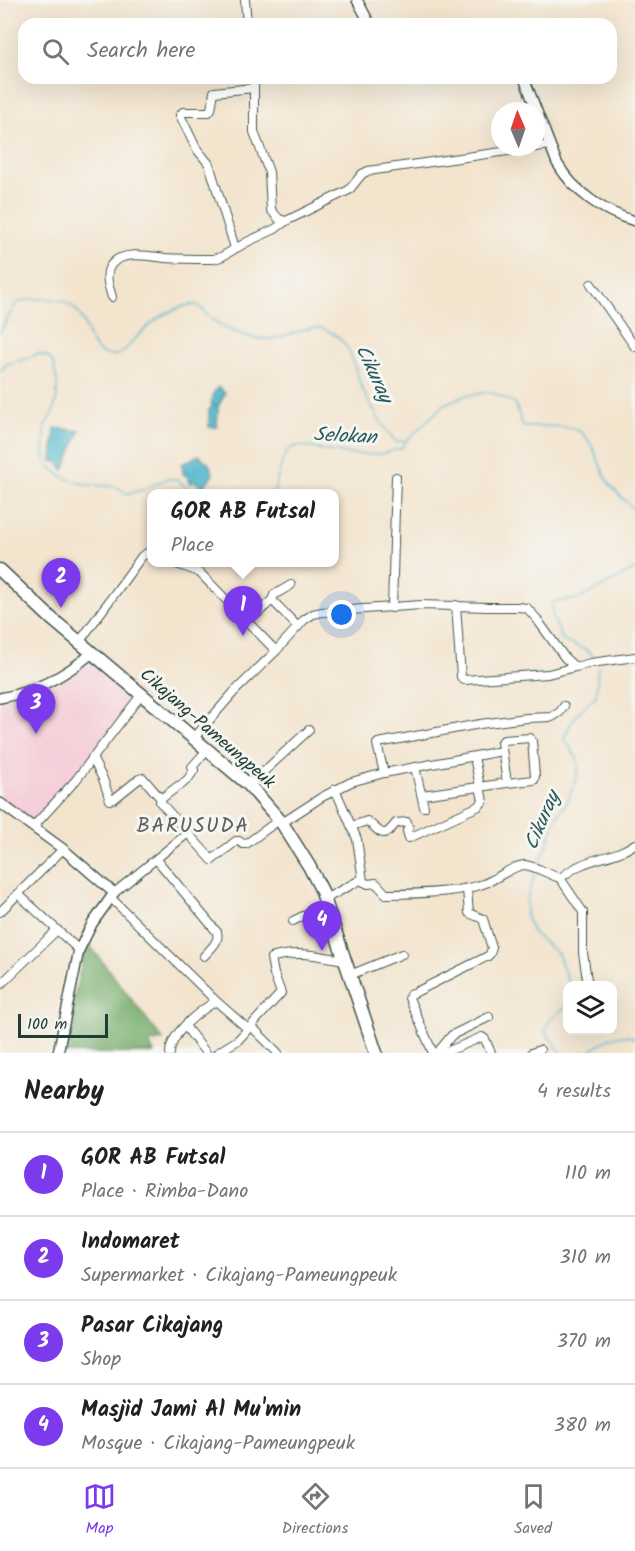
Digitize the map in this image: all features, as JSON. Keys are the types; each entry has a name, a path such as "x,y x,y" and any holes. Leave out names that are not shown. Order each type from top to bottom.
{"main road":[{"name":"Cikajang-Pameungpeuk","path":"0,570 52,619 249,785 280,822 309,866 326,903 376,1053"}],"street":[{"path":"245,0 246,18"},
{"path":"357,0 367,18"},
{"path":"254,84 254,132 269,172 271,210 275,216 286,221"},
{"path":"526,84 559,167 592,202 635,221"},
{"path":"236,249 209,164 196,148 180,115 183,112 209,112 214,92 254,88"},
{"path":"112,297 107,279 108,272 110,266 119,259 142,255 213,259 221,257 351,188 362,174 368,171 549,145"},
{"path":"591,284 635,347"},
{"path":"392,608 396,477"},
{"path":"78,641 142,556 147,553"},
{"path":"182,567 202,575 276,651"},
{"path":"258,613 272,600 274,595 291,585"},
{"path":"272,600 298,627"},
{"path":"194,738 234,692 304,620 313,614 421,605 526,608 565,658 575,667"},
{"path":"456,605 461,677 464,680 548,674 595,662 635,657"},
{"path":"0,698 47,683 92,653"},
{"path":"33,827 76,780 141,695"},
{"path":"384,773 378,743 480,724 552,717 564,706"},
{"path":"249,785 309,730"},
{"path":"422,795 531,781 535,779 532,741 528,737 502,740 500,744 507,783"},
{"path":"161,799 188,779 194,771 192,767 208,749"},
{"path":"92,758 103,779 110,800 143,778 161,799 160,802 213,860 236,842 246,844 335,789 351,782 384,773 502,751"},
{"path":"352,826 367,821 382,833 390,831 396,823 407,822 409,838 479,806 483,801 474,757"},
{"path":"415,767 424,807"},
{"path":"335,789 359,844 363,880 368,884 376,883 386,894 467,889 492,881 521,866 532,866 560,878 582,910 583,955 587,981"},
{"path":"0,802 63,849 216,1001 278,1053"},
{"path":"58,1053 79,950 92,924 112,896 188,834"},
{"path":"560,878 580,865 617,854 635,844"},
{"path":"0,912 63,849"},
{"path":"157,860 218,935 217,941 204,956"},
{"path":"293,921 326,903 357,881 363,880"},
{"path":"467,889 469,913 483,919 491,951 488,956 410,995 409,998 435,1053 452,1035 489,1017"},
{"path":"18,894 79,950"},
{"path":"0,985 57,930"},
{"path":"218,1053 249,1028 281,993 271,957 305,953 345,960"},
{"path":"350,975 402,954"},
{"path":"170,1053 173,1042 184,1026 216,1001"},
{"path":"184,1026 206,1053"},
{"path":"444,1053 482,1037 491,1053"},
{"path":"532,1053 540,1050"}],"shaded area":[{"path":"92,653 141,695 33,827 0,803 0,699 47,683"}],"green space":[{"path":"87,942 163,1040 149,1043 154,1053 61,1053"}],"water":[{"path":"218,387 225,393 218,407 217,427 209,427 209,411 213,404 211,403 213,394"},
{"path":"55,428 80,431 64,470 58,462 52,461"},
{"path":"199,455 209,464 213,474 203,488 194,481 190,484 187,475 183,473 182,464"}],"waterway":[{"name":"Cikuray","path":"0,332 16,303 47,299 63,301 76,310 94,346 101,353 111,355 123,352 161,316 189,305 198,306 211,318 235,332 260,339 286,336 309,328 324,329 344,344 369,402 381,423 396,442 406,441 445,404 463,396 491,392 515,403 523,427 563,427 581,432 591,445 609,483 635,511"},
{"name":"Selokan","path":"0,371 7,364 38,354 48,357 53,362 57,396 53,412 45,426 44,455 49,466 60,475 87,485 119,488 127,494 170,479 180,481 187,489"},
{"name":"Selokan","path":"274,489 284,458 293,447 303,446 340,453 371,455 402,448 406,441"},
{"name":"Cikuray","path":"595,659 586,650 563,641 553,617 552,602 579,599 635,569"},
{"name":"Cikuray","path":"539,864 549,841 552,827 567,802 579,765 564,738 577,715 596,696 598,667"},
{"name":"Cikuray","path":"536,871 527,899 526,915 532,932 558,954 568,981"},
{"name":"Cikuray","path":"562,1053 545,1031 550,1020 563,1009"},
{"name":"Cikuray","path":"588,1053 605,1041 616,1037 635,1038"}],"place":[{"name":"Indomaret","path":"61,608"},
{"name":"GOR AB Futsal","path":"243,636"},
{"name":"Pasar Cikajang","path":"36,734"},
{"name":"Masjid Jami Al Mu'min","path":"322,951"}],"district":[{"name":"BARUSUDA","path":"193,826"}]}
